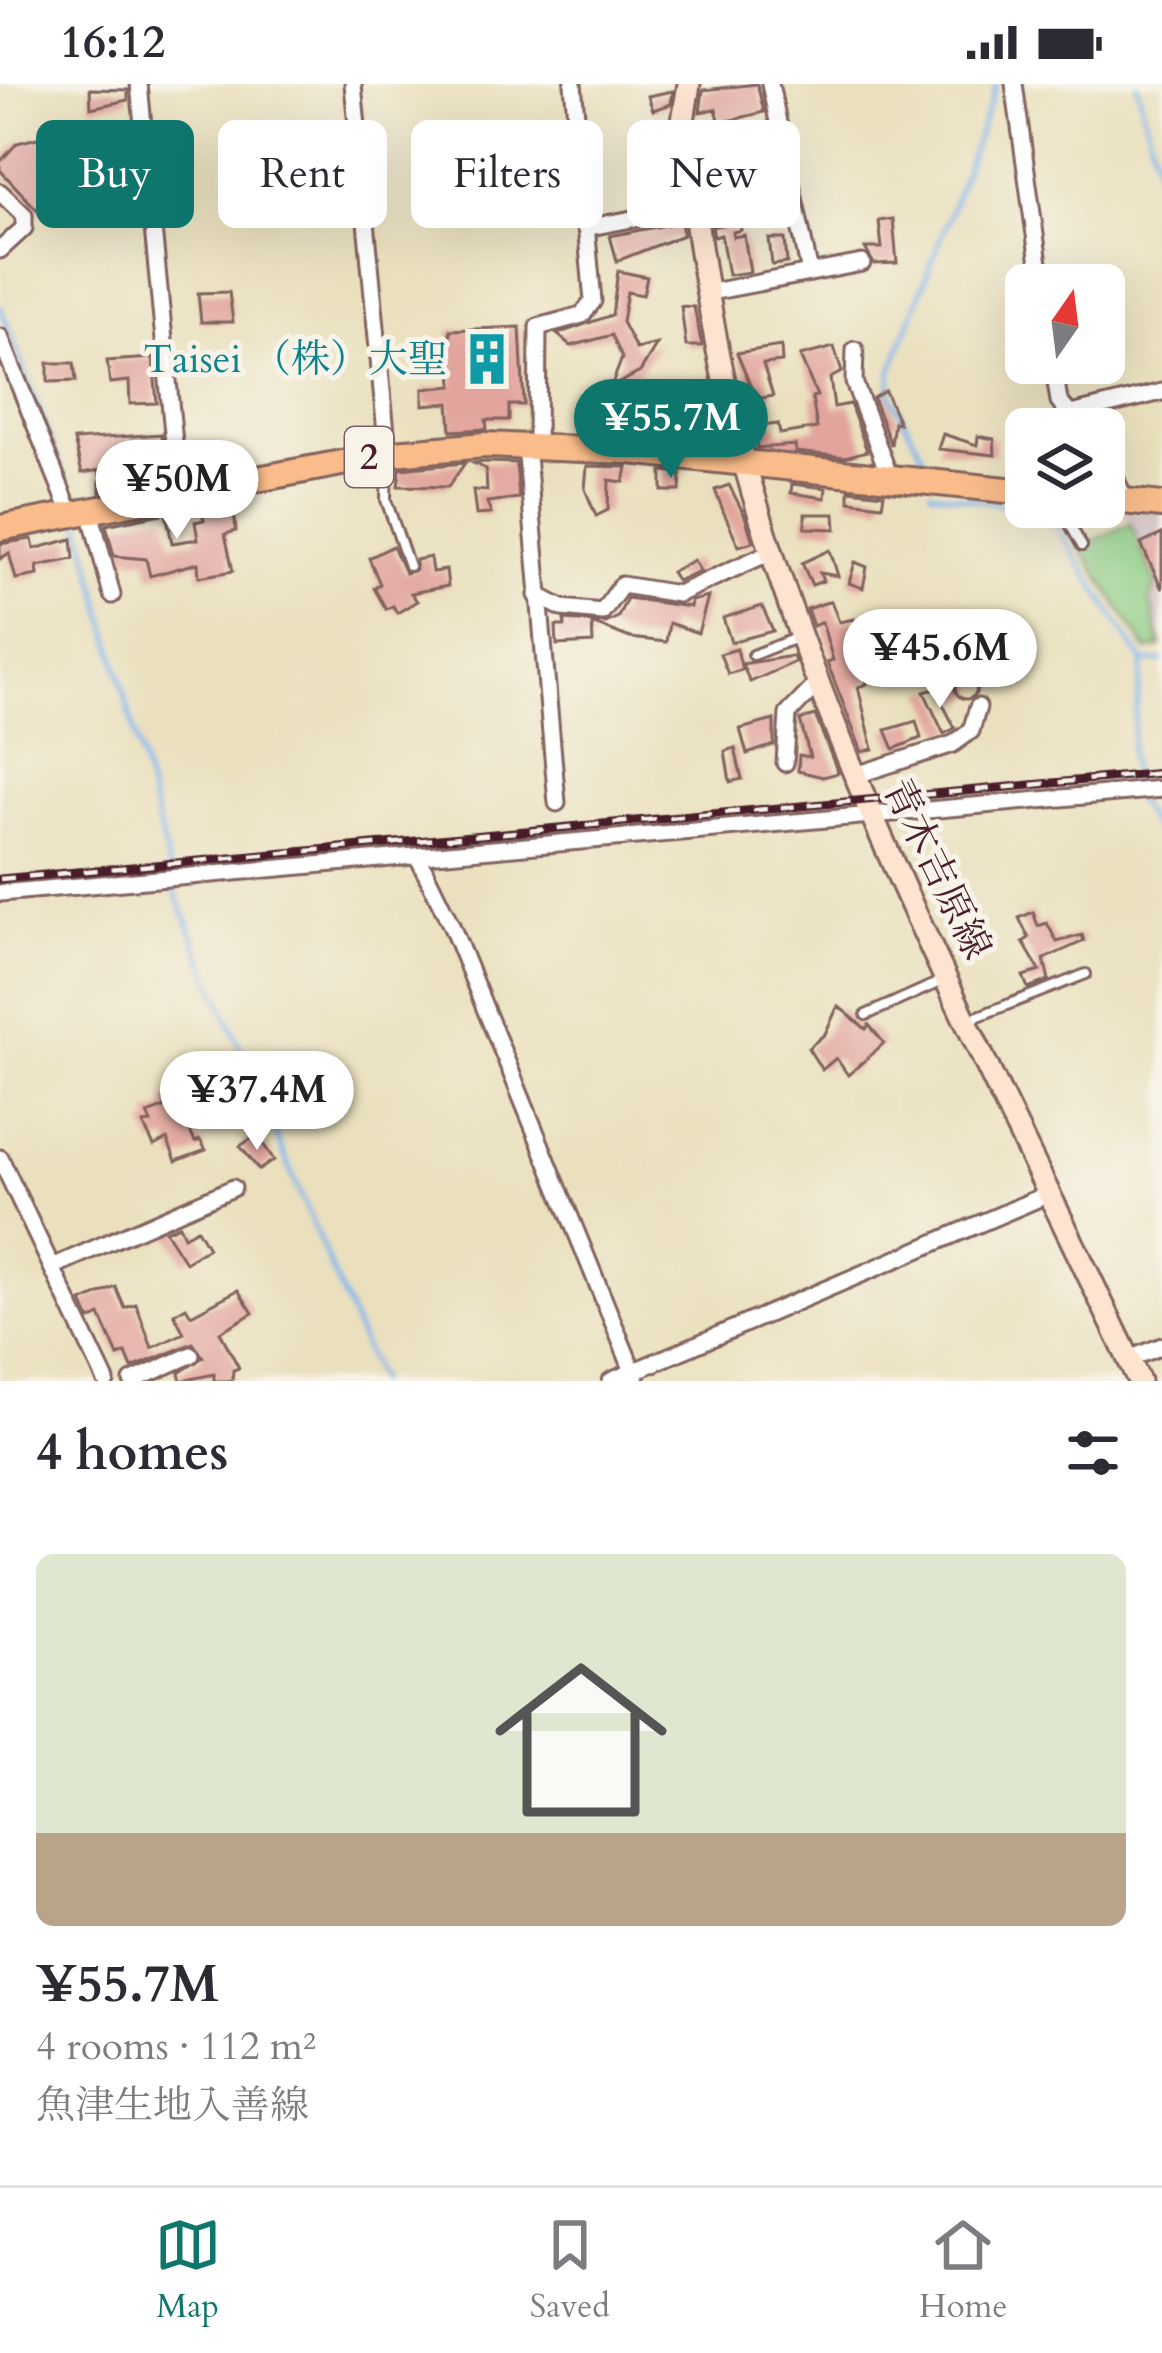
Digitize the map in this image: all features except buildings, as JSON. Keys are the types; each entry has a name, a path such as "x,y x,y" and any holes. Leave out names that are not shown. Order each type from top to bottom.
{"main road":[{"name":"青木吉原線","path":"683,120 689,84"},
{"name":"青木吉原線","path":"699,228 744,463 853,776 1139,1381"},
{"name":"2","path":"0,528 388,454 531,444 1005,490"},
{"path":"1125,501 1162,505"}],"street":[{"path":"139,84 179,494"},
{"path":"353,84 388,454"},
{"path":"557,803 537,596 531,444 538,327 583,315 592,301 573,84"},
{"path":"770,84 810,273"},
{"path":"1014,84 1039,264"},
{"path":"0,192 24,215 24,228 0,250"},
{"path":"585,229 627,221"},
{"path":"711,292 862,262"},
{"path":"0,337 80,512 112,595"},
{"path":"855,350 854,382 890,478"},
{"path":"1096,408 1162,392"},
{"path":"537,596 562,608 602,612 622,585 678,594 735,564 773,551"},
{"path":"785,764 788,714 818,682"},
{"path":"853,776 953,743 971,730 978,707"},
{"path":"0,892 1162,789"},
{"path":"418,856 635,1376"},
{"path":"0,1158 106,1381"},
{"path":"52,1267 233,1188"},
{"path":"611,1381 635,1376 1051,1193"},
{"path":"1129,1359 1162,1346"},
{"path":"132,1381 191,1355"}],"lane":[{"path":"388,454 386,500 409,566"},
{"path":"1072,528 1082,546"},
{"path":"753,655 802,635"},
{"path":"970,1020 1086,974"},
{"path":"866,1015 949,978"}],"shaded area":[{"path":"1125,509 1162,511 1162,651"}],"green space":[{"path":"1130,523 1156,583 1150,601 1161,647 1147,650 1080,547"}],"waterway":[{"path":"933,474 891,395 891,373 997,84"},
{"path":"1137,84 1162,187"},
{"path":"0,306 75,505"},
{"path":"930,491 1036,511 1053,521 1143,662 1130,754 1135,799 1162,841"},
{"path":"80,521 176,894 378,1381"},
{"path":"1144,662 1162,661"}],"railway":[{"path":"0,879 1162,773"}],"place":[{"name":"Taisei （株）大聖","path":"487,359"}]}
